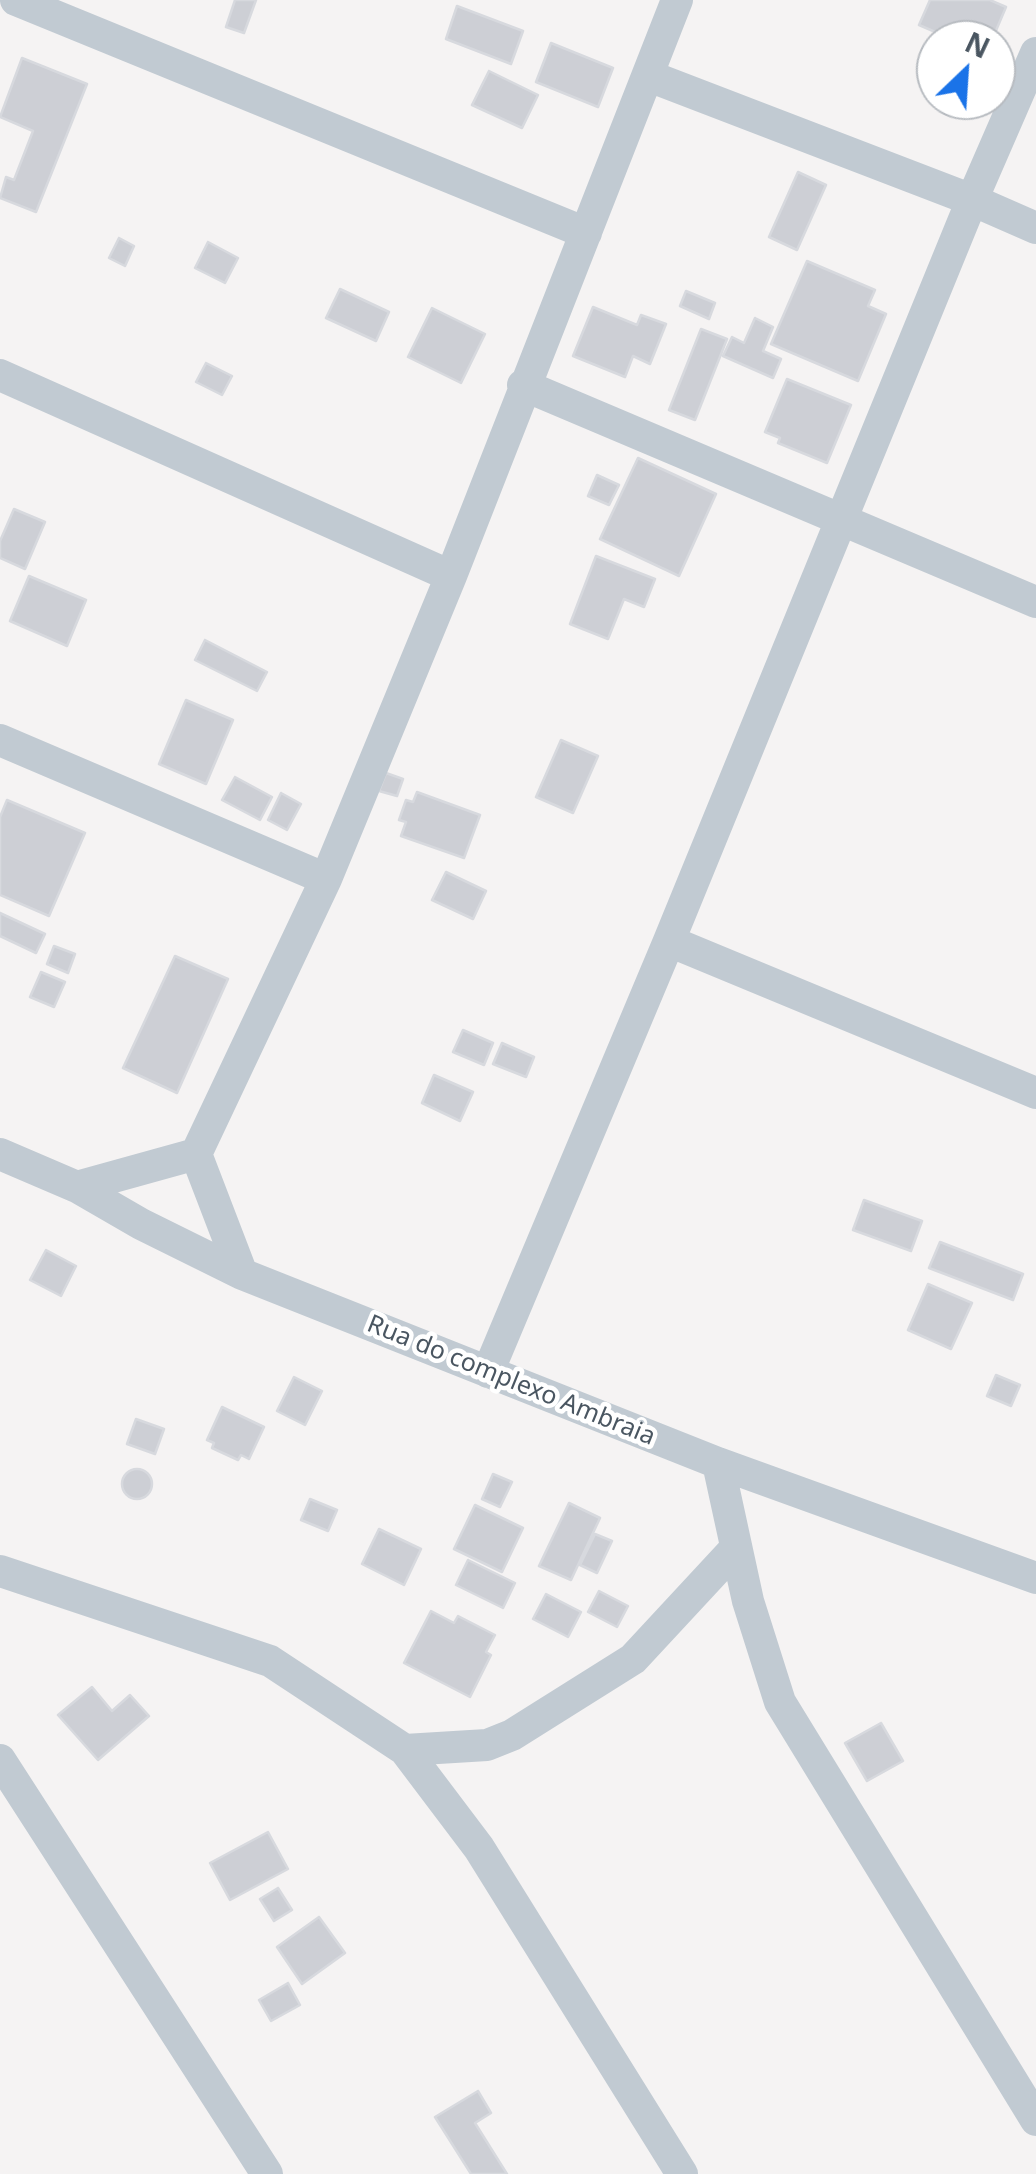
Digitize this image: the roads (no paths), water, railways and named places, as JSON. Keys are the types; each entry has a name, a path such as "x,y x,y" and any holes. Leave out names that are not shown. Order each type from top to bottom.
{"street":[{"path":"16,0 586,233"},
{"path":"242,1274 196,1154 326,879 451,576 677,0"},
{"path":"488,1372 1036,53"},
{"path":"648,76 1036,228"},
{"path":"0,375 451,576"},
{"path":"523,385 1036,602"},
{"path":"0,740 326,879"},
{"path":"669,941 1036,1092"},
{"name":"Rua do complexo Ambraia","path":"0,1154 77,1186 242,1274 718,1463 1036,1578"},
{"path":"77,1186 196,1154"},
{"path":"718,1463 748,1602 780,1702 1036,2120"},
{"path":"405,1750 486,1745 512,1735 633,1659 736,1548"},
{"path":"0,1571 270,1661 405,1750 478,1848 682,2174"},
{"path":"0,1760 267,2174"}]}
